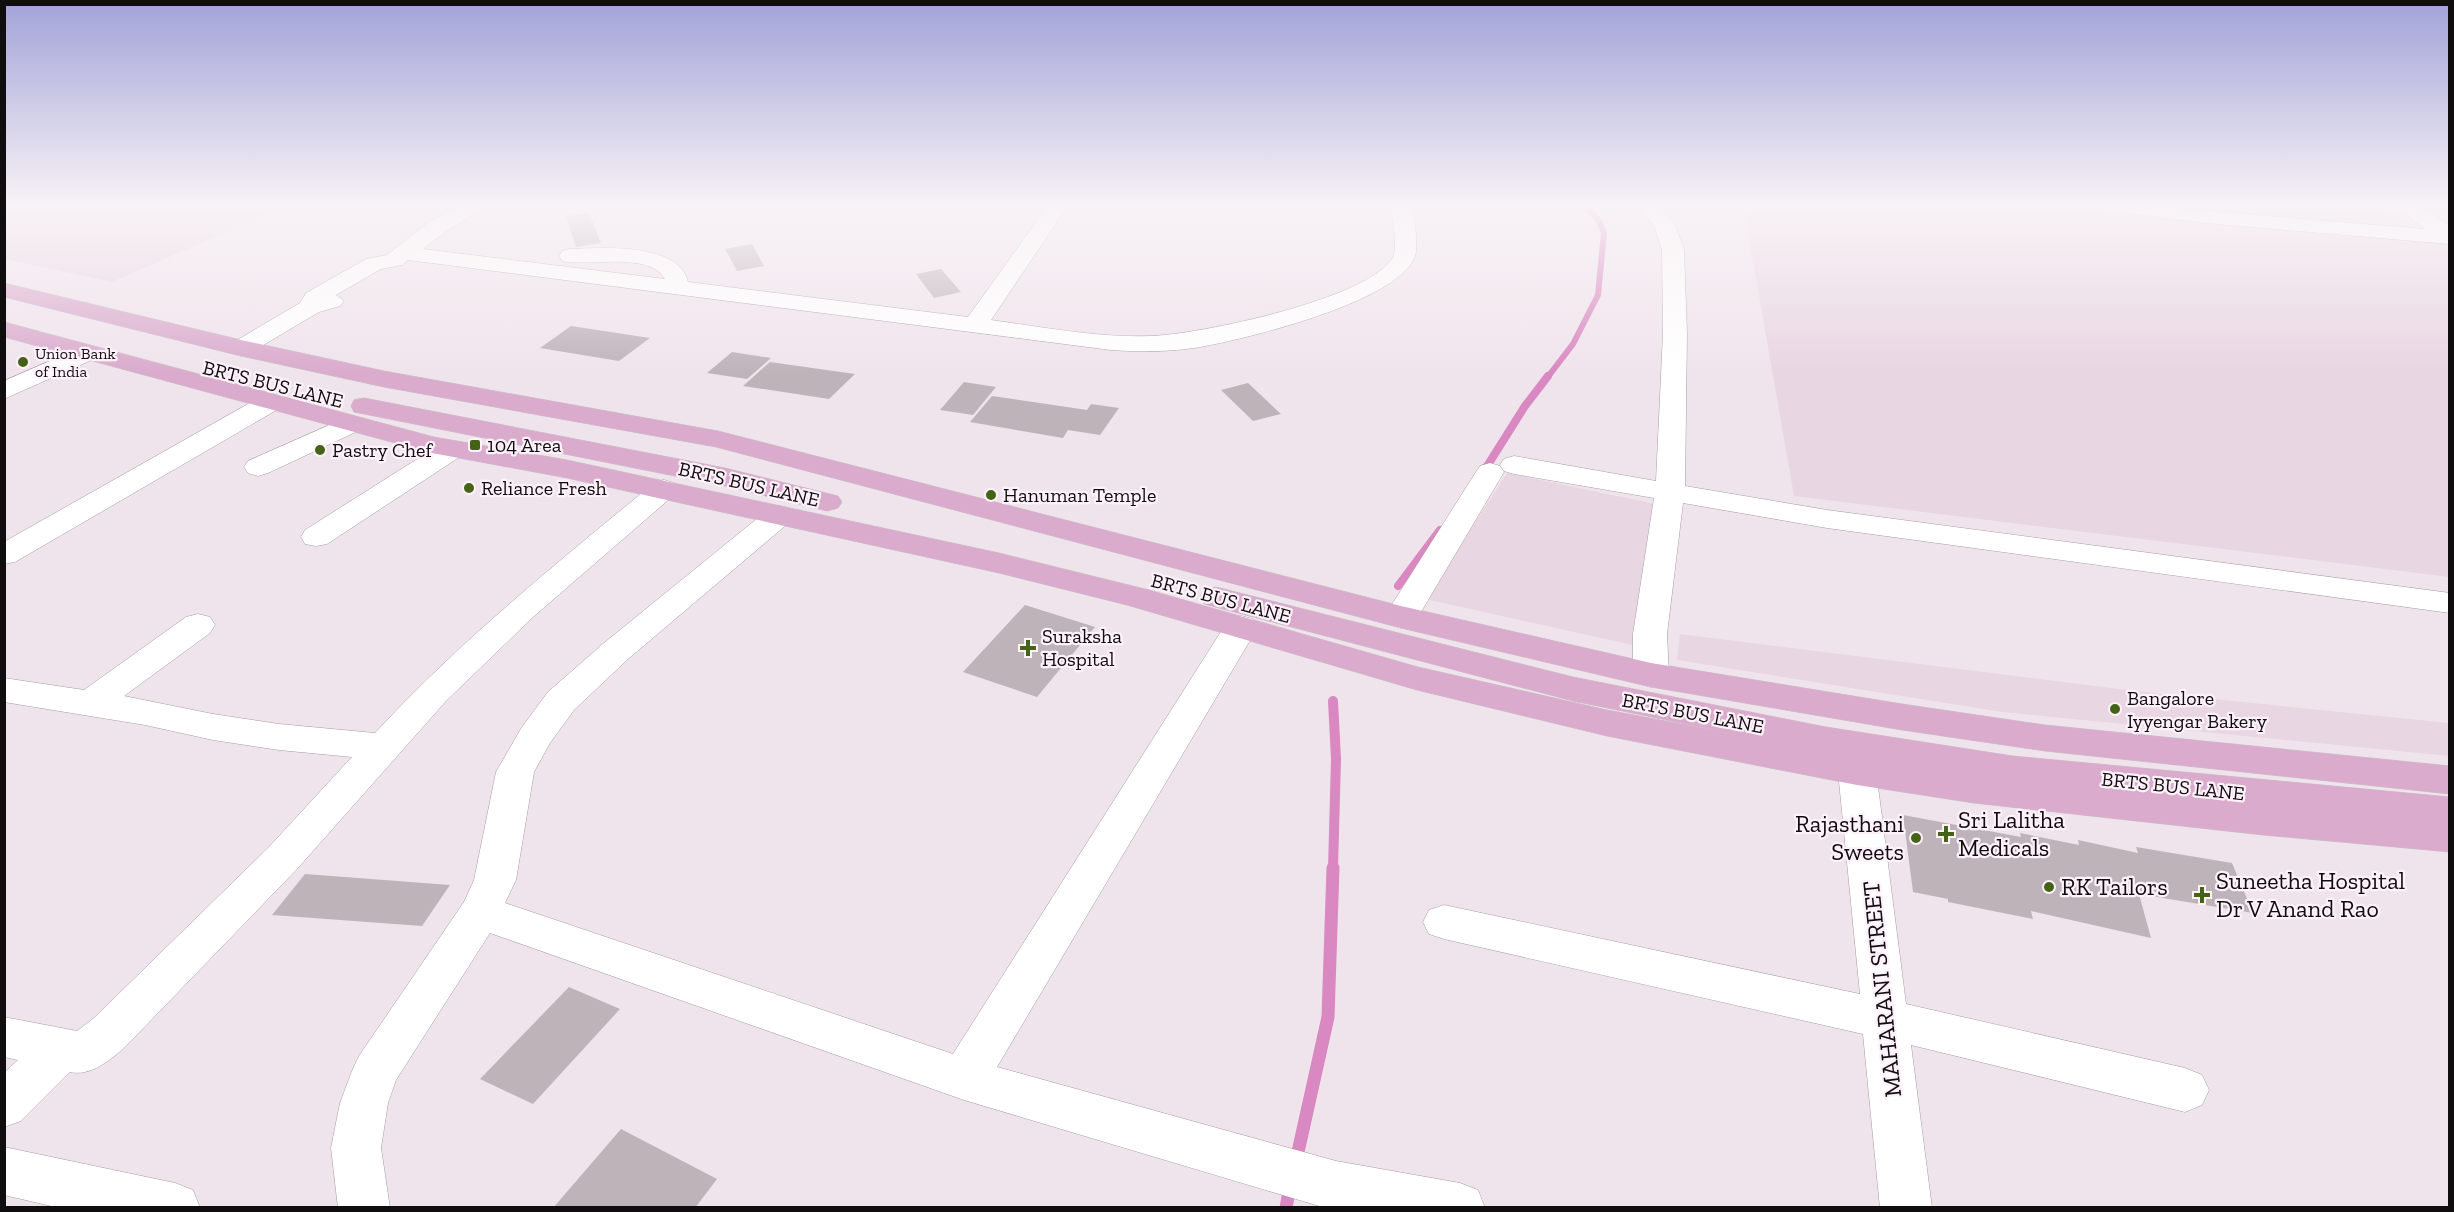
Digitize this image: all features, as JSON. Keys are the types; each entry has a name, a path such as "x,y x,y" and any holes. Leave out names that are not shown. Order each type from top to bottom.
{"main road":[{"path":"4,290 241,348 384,379 674,431 765,450 943,499 1401,617 1651,675 2045,738 2450,780"},
{"name":"BRTS BUS LANE","path":"4,314 298,391 431,420 725,477 1112,569 1383,642 1573,689 1826,740 2013,770 2450,812"},
{"path":"4,329 451,450 567,469 664,489 999,563 1137,597 1417,678 1585,717 1857,771 1974,789 2263,820 2450,837"},
{"path":"2267,761 2295,798"}],"street":[{"path":"241,348 311,307 332,301 393,265 396,261"},
{"path":"454,261 1141,345 1207,338 1270,324 1366,289 1396,268 1401,261"},
{"path":"976,324 1020,261"},
{"path":"1651,675 1650,634 1670,490 1675,333 1673,261"},
{"path":"4,391 87,352"},
{"path":"4,555 271,402"},
{"path":"258,467 350,424"},
{"path":"316,537 451,450"},
{"path":"1401,617 1502,468 1670,490 1827,519 2450,603"},
{"path":"4,1037 60,1051 78,1053 93,1046 110,1032 283,858 433,692 476,651 664,489"},
{"path":"364,1208 356,1148 364,1102 376,1071 480,912 495,879 515,772 535,736 561,701 616,651 780,514"},
{"path":"91,703 198,625"},
{"path":"964,1079 1241,627"},
{"path":"4,690 257,733 384,747"},
{"name":"MAHARANI STREET","path":"1857,771 1906,1208"},
{"path":"480,912 964,1079 1336,1186 1439,1205"},
{"path":"1444,922 1885,1019 2185,1090"},
{"path":"4,1105 60,1051"},
{"path":"4,1171 175,1208"}],"shaded area":[{"path":"12,261 161,261 112,282"},
{"path":"1753,261 2449,261 2449,577 1794,496"},
{"path":"1507,473 1660,505 1641,647 1425,599"},
{"path":"1680,634 2135,691 2449,723 2449,756 2002,712 1677,660"}],"building":[{"path":"731,261 761,261 764,266 737,271"},
{"path":"941,269 961,292 934,298 916,274"},
{"path":"571,326 650,338 619,361 540,348"},
{"path":"732,352 771,358 747,379 707,373"},
{"path":"770,362 855,374 829,399 743,386"},
{"path":"964,382 996,387 973,415 940,410"},
{"path":"1248,383 1281,414 1253,421 1221,390"},
{"path":"992,396 1087,410 1091,404 1119,408 1100,435 1068,430 1063,438 970,422"},
{"path":"1025,605 1095,627 1037,697 963,672"},
{"path":"1903,815 2021,837 2020,833 2079,845 2078,840 2138,853 2136,847 2232,863 2253,913 2139,894 2151,938 2031,911 2033,919 1948,902 1948,899 1913,892"},
{"path":"305,874 450,885 422,926 272,915"},
{"path":"569,987 620,1009 533,1104 480,1079"},
{"path":"621,1129 717,1179 695,1208 553,1208"}],"waterway":[{"path":"1547,378 1573,344 1598,295 1601,261"},
{"path":"1484,471 1525,406 1548,376"},
{"path":"1398,586 1440,530"},
{"path":"1333,701 1336,759 1333,869"},
{"path":"1296,1161 1328,1017 1333,868"},
{"path":"1286,1208 1290,1186"}],"place":[{"name":"Union Bank of India","path":"23,362"},
{"name":"104 Area","path":"475,445"},
{"name":"Pastry Chef","path":"320,450"},
{"name":"Reliance Fresh","path":"469,488"},
{"name":"Hanuman Temple","path":"991,495"},
{"name":"Suraksha Hospital","path":"1028,648"},
{"name":"Bangalore Iyyengar Bakery","path":"2115,709"},
{"name":"Sri Lalitha Medicals","path":"1946,834"},
{"name":"Rajasthani Sweets","path":"1916,838"},
{"name":"RK Tailors","path":"2049,887"},
{"name":"Suneetha Hospital Dr V Anand Rao","path":"2202,895"}]}
